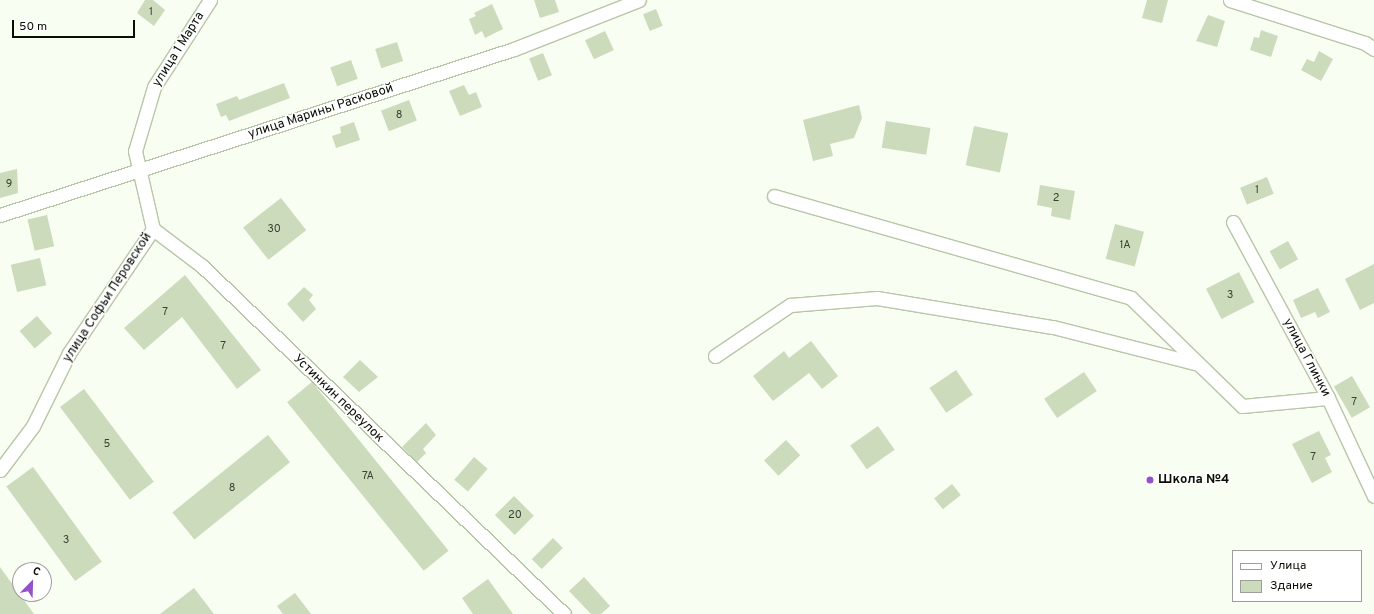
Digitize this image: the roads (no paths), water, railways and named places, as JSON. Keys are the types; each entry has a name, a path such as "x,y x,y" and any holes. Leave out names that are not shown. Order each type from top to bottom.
{"street":[{"name":"улица Марины Расковой","path":"0,215 514,49 639,0"},
{"path":"1230,0 1365,43 1374,49"},
{"name":"улица 1 Марта","path":"140,170 135,151 154,87 207,1"},
{"path":"140,170 153,229"},
{"path":"774,196 1131,298 1242,406 1328,398"},
{"name":"улица Глинки","path":"1233,222 1328,398 1374,496"},
{"name":"улица Софьи Перовской","path":"0,470 33,426 69,353 153,229"},
{"name":"Устинкин переулок","path":"153,229 202,266 564,614"},
{"path":"715,356 790,305 877,298 1053,327 1199,365"}],"place":[{"name":"Школа №4","path":"1150,480"}]}
